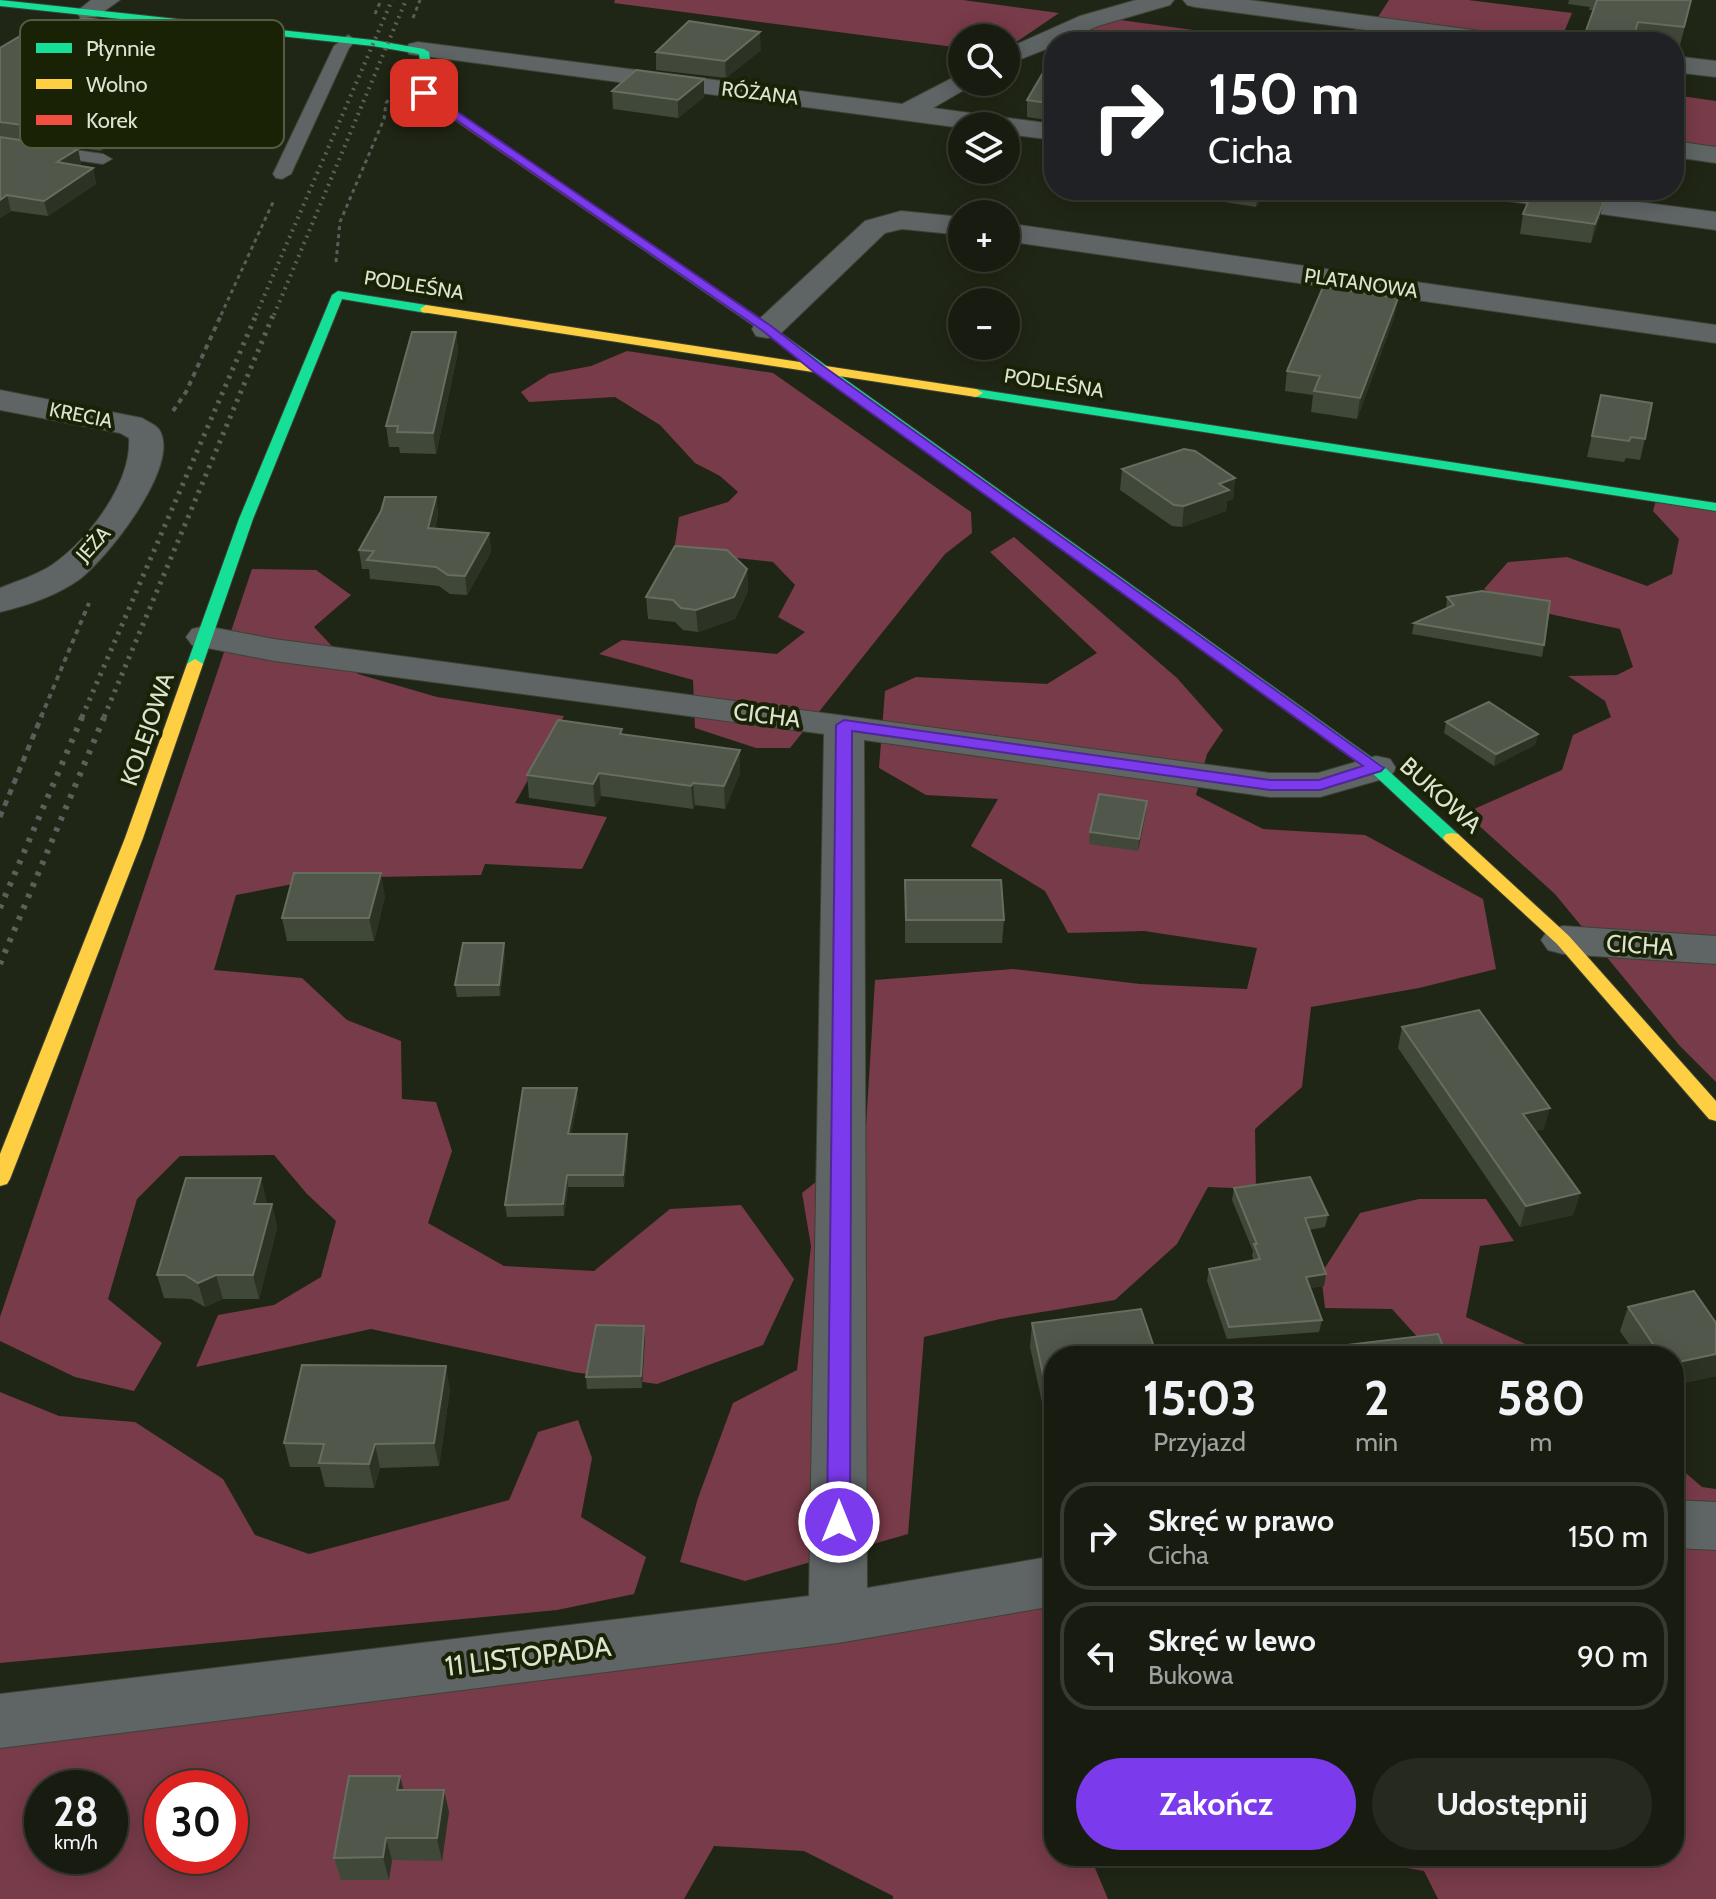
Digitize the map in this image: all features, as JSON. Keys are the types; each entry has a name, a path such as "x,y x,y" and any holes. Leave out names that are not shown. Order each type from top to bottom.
{"street":[{"path":"1064,32 1089,21 1162,0"},
{"path":"1195,0 1435,32"},
{"path":"0,3 98,6 201,20"},
{"path":"284,31 418,49 424,52 427,60 420,79"},
{"path":"1020,51 1044,41"},
{"name":"RÓŻANA","path":"418,49 1044,131"},
{"path":"1020,55 1044,57"},
{"path":"1684,65 1716,69"},
{"name":"BUKOWA","path":"420,79 424,93 438,104 767,329 1376,768 1563,940 1716,1114"},
{"path":"908,112 948,89"},
{"path":"1684,150 1716,155"},
{"path":"1560,200 1716,221"},
{"path":"767,329 875,227 901,220 948,225"},
{"name":"PLATANOWA","path":"1020,234 1716,334"},
{"name":"PODLEŚNA","path":"338,295 1716,507"},
{"name":"KOLEJOWA","path":"0,1179 134,838 255,495 338,295"},
{"name":"KRECIA","path":"0,400 130,425 145,434 147,448"},
{"name":"JEŻA","path":"0,601 63,573 100,540 134,484 147,448"},
{"name":"CICHA","path":"205,637 274,650 1270,785 1320,785 1376,768"},
{"path":"838,1618 844,725"},
{"name":"CICHA","path":"1563,940 1716,950"},
{"path":"1684,1524 1716,1526"},
{"name":"11 LISTOPADA","path":"0,1721 838,1618 1044,1583"}],"lane":[{"path":"282,174 342,46 348,40"},
{"path":"0,144 20,147"},
{"path":"27,148 103,159"}],"path":[{"path":"338,295 328,285 336,265 340,222 384,119 386,103 420,79"},
{"path":"147,448 186,392 280,187 282,174"},
{"path":"0,817 97,583 100,540"}],"shaded area":[{"path":"615,0 963,0 1059,13 1020,39 1020,24 948,24 948,46 614,3"},
{"path":"1389,0 1468,0 1572,13 1564,32 1467,32 1376,20"},
{"path":"1113,19 1208,32 1082,32"},
{"path":"1357,26 1401,32 1353,32"},
{"path":"1684,96 1716,101 1716,149 1684,144"},
{"path":"627,351 773,373 971,512 972,533 945,554 790,748 756,748 695,728 693,680 599,654 622,640 777,654 805,632 778,617 795,585 773,562 674,551 679,517 728,502 738,492 720,476 695,463 660,425 615,397 529,402 521,392 549,374 591,366"},
{"path":"1656,500 1716,510 1716,1082 1679,1045 1555,894 1465,813 1562,770 1573,735 1611,717 1605,701 1568,676 1617,675 1633,667 1620,629 1517,607 1484,589 1508,562 1567,557 1647,586 1672,574 1679,539 1653,511"},
{"path":"1014,537 1177,678 1223,730 1207,754 1196,795 1263,829 1365,835 1483,899 1496,969 1419,988 1311,1007 1302,1087 1255,1129 1256,1189 1208,1187 1177,1244 1115,1300 1000,1319 924,1337 908,1534 745,1581 680,1562 698,1498 733,1403 797,1370 811,1246 802,1193 865,1143 875,980 1013,969 1140,984 1247,989 1257,948 1144,931 1068,933 1045,891 971,846 998,799 926,795 879,768 885,691 916,677 1047,684 1097,653 990,552"},
{"path":"252,569 316,570 351,595 314,627 358,674 437,697 564,716 515,803 607,817 582,869 485,864 481,875 324,878 236,895 214,970 302,978 347,1020 401,1041 402,1099 436,1102 452,1151 428,1223 504,1266 594,1271 670,1209 741,1205 794,1279 763,1345 657,1384 573,1372 371,1329 196,1367 218,1315 274,1305 321,1277 336,1221 307,1194 274,1155 180,1156 137,1199 108,1299 162,1343 134,1391 75,1377 0,1341 0,1317"},
{"path":"1419,1199 1486,1199 1514,1241 1480,1246 1466,1317 1530,1346 1449,1346 1421,1341 1392,1309 1325,1308 1321,1274 1360,1213"},
{"path":"0,1392 59,1416 135,1422 223,1479 255,1535 309,1554 509,1500 538,1432 578,1420 592,1458 581,1517 646,1557 634,1594 557,1610 0,1663"},
{"path":"1684,1472 1702,1487 1716,1489 1716,1899 1438,1899 1424,1871 1395,1866 1684,1866"},
{"path":"1044,1607 1044,1866 1094,1866 1108,1899 893,1899 893,1896 804,1851 714,1846 684,1899 0,1899 0,1742"}],"building":[{"path":"1597,0 1691,0 1684,27 1638,22 1635,32 1586,32"},
{"path":"689,21 760,32 725,61 656,52"},
{"path":"20,36 20,125 0,122 0,48"},
{"path":"636,70 704,79 678,100 612,91"},
{"path":"1044,71 1044,103 1027,100"},
{"path":"0,137 20,140 20,148 78,149 57,162 93,168 44,201 7,195 0,200"},
{"path":"1529,200 1604,200 1595,224 1523,214"},
{"path":"1323,287 1398,298 1360,398 1314,391 1320,376 1287,371"},
{"path":"412,332 456,332 433,433 397,432 398,426 386,426"},
{"path":"1601,395 1652,403 1645,439 1631,437 1629,441 1592,436"},
{"path":"1184,449 1195,451 1235,478 1219,484 1229,490 1184,506 1174,505 1122,469"},
{"path":"385,497 436,497 428,528 489,533 465,576 448,575 436,567 367,560 374,551 359,550 381,511"},
{"path":"675,546 727,550 747,569 734,597 696,610 681,608 673,600 646,597"},
{"path":"1482,591 1550,601 1544,645 1414,623 1454,605 1447,597"},
{"path":"1489,702 1538,734 1496,754 1446,722"},
{"path":"558,720 622,729 620,734 740,750 724,786 693,783 691,786 599,773 593,784 527,775"},
{"path":"1099,794 1147,801 1139,839 1090,832"},
{"path":"294,873 381,873 369,918 282,918"},
{"path":"905,880 1001,880 1004,920 906,920"},
{"path":"463,943 504,943 499,985 455,985"},
{"path":"1479,1010 1550,1108 1523,1114 1580,1193 1526,1206 1402,1027"},
{"path":"523,1088 577,1088 568,1134 627,1134 623,1175 567,1175 563,1204 505,1205"},
{"path":"1310,1177 1328,1215 1305,1218 1326,1274 1306,1277 1322,1320 1229,1327 1209,1269 1260,1259 1234,1188"},
{"path":"186,1178 261,1178 254,1204 272,1204 253,1275 216,1275 198,1283 185,1275 157,1275"},
{"path":"1694,1291 1716,1323 1716,1354 1684,1361 1684,1346 1654,1346 1628,1307"},
{"path":"1141,1309 1154,1346 1044,1346 1044,1379 1032,1323"},
{"path":"596,1325 644,1326 641,1376 586,1377"},
{"path":"1438,1334 1443,1346 1338,1346"},
{"path":"302,1365 446,1366 434,1443 375,1444 369,1464 319,1463 324,1444 284,1443"},
{"path":"349,1776 400,1776 397,1790 444,1790 437,1838 386,1838 383,1857 334,1858"}],"railway":[{"path":"256,315 392,0"},
{"path":"274,315 406,0"},
{"path":"82,717 257,313"},
{"path":"104,717 274,313"},
{"path":"0,908 83,715"},
{"path":"0,964 105,715"}],"traffic: fast":[{"path":"0,3 159,20"},
{"path":"284,33 424,52 426,67 423,84 434,101"},
{"path":"632,237 767,329 1376,768 1452,838"},
{"path":"195,664 246,519 338,295 426,309"},
{"path":"976,393 1716,507"}],"traffic: slow":[{"path":"426,309 976,393"},
{"path":"0,1179 134,838 195,664"},
{"path":"1452,838 1563,940 1716,1114"}],"traffic: jam":[{"path":"434,101 632,237"}],"route":[{"path":"424,93 767,329 1376,768 1320,785 1270,785 844,725 839,1522"}]}
